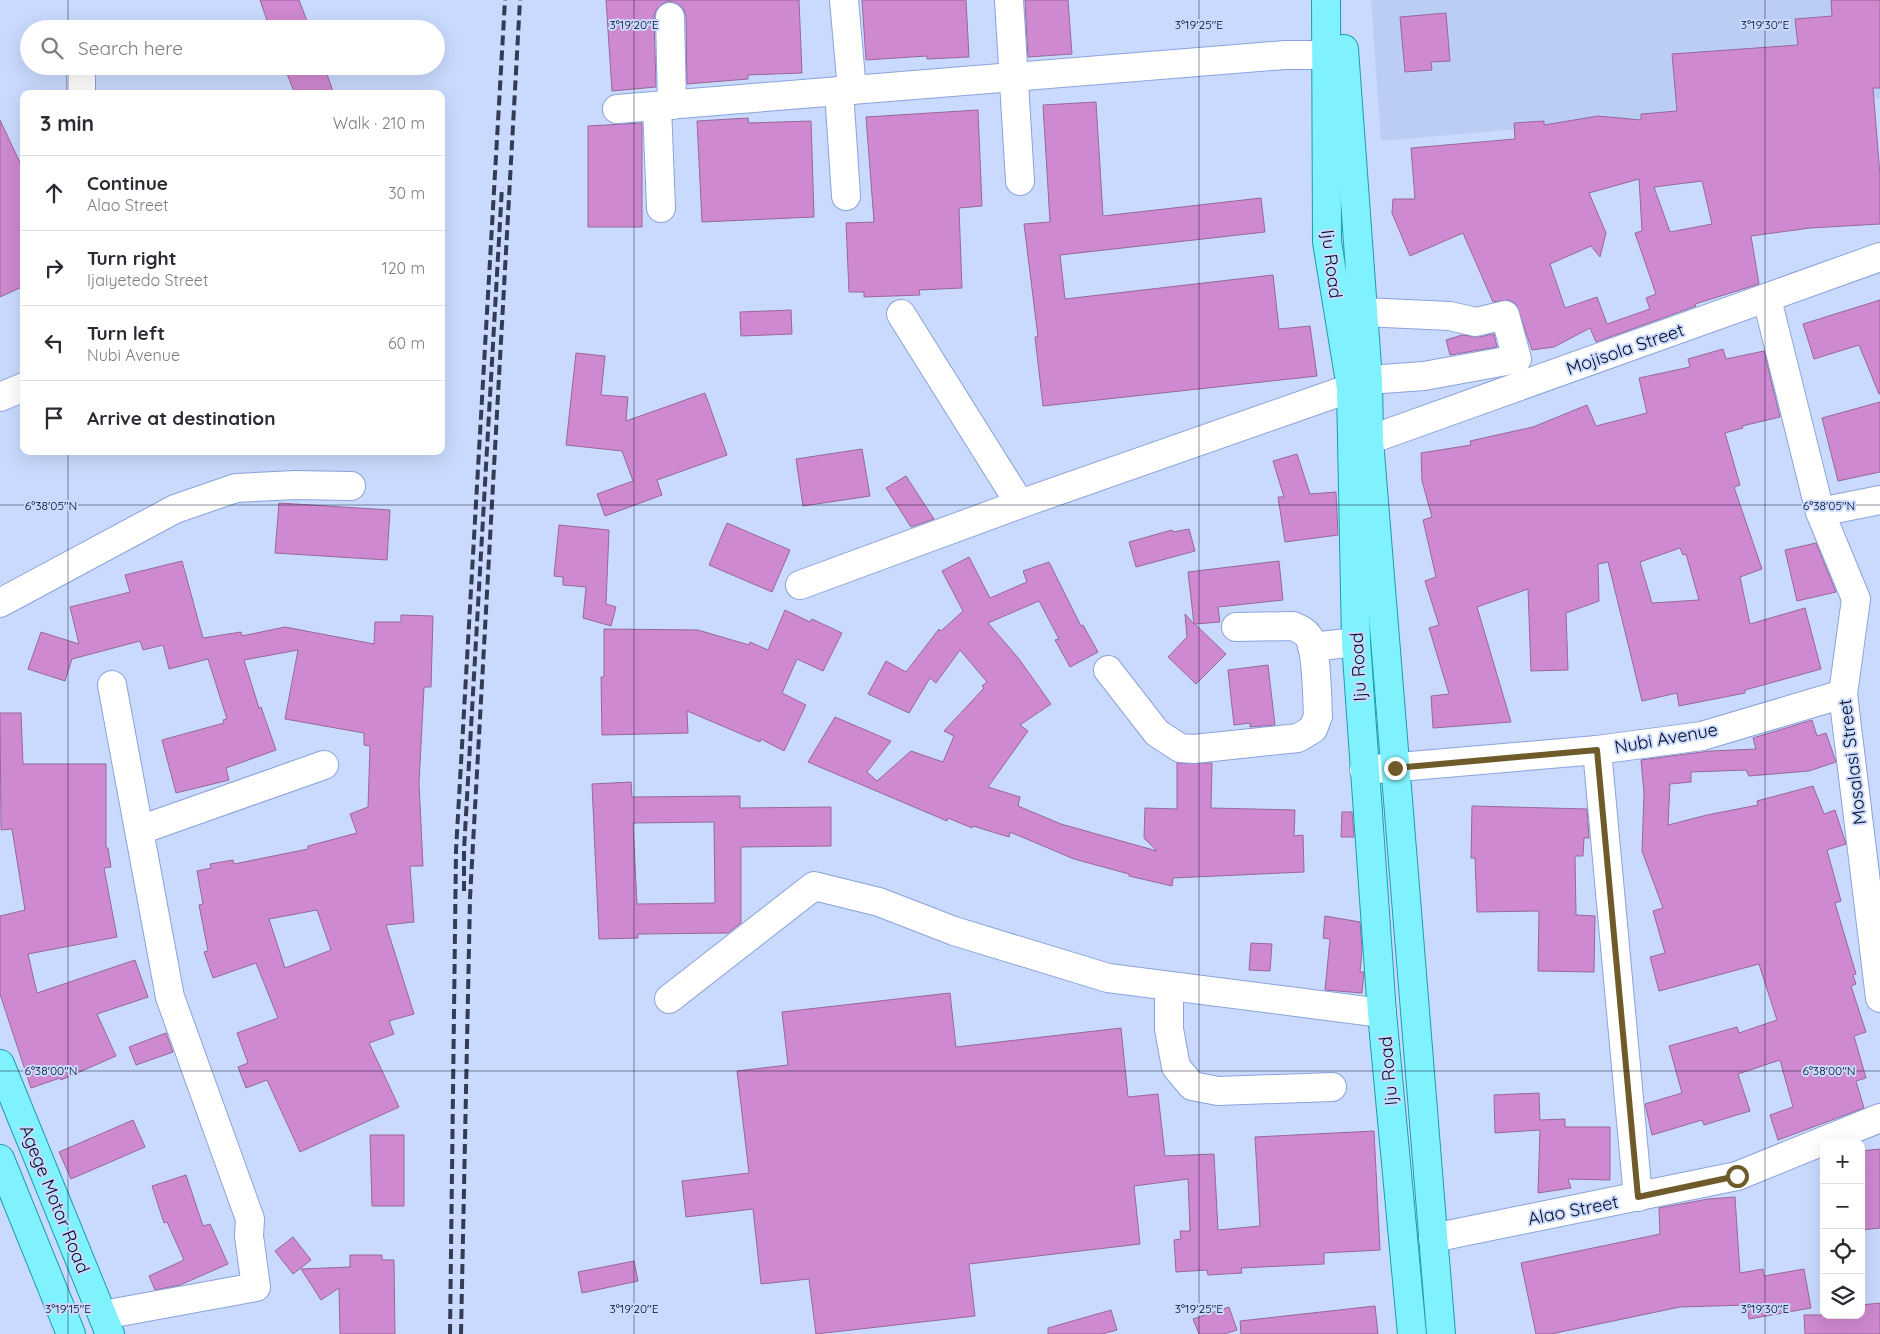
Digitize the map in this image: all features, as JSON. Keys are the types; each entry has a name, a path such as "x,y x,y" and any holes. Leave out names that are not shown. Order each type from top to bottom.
{"main road":[{"name":"Iju Road","path":"1326,0 1327,242 1359,384 1369,440 1441,1334"},
{"name":"Iju Road","path":"1340,0 1363,312 1359,384 1356,642 1382,1013 1412,1334"},
{"name":"Agege Motor Road","path":"0,1064 106,1325"},
{"name":"Agege Motor Road","path":"0,1159 6,1191 71,1334"}],"street":[{"path":"844,0 846,196"},
{"path":"1009,0 1020,181"},
{"path":"661,208 664,106 670,17"},
{"path":"617,109 1285,55 1327,55"},
{"name":"Mojisola Street","path":"1369,440 1880,257"},
{"name":"Mosalasi Street","path":"1767,299 1820,512 1856,599 1843,694 1880,998"},
{"path":"800,585 1020,504 1359,384 1433,375 1517,359 1505,315 1476,322 1462,318 1363,312"},
{"path":"901,314 1020,504"},
{"path":"0,397 20,389"},
{"path":"0,603 175,509 236,488 295,485 350,486"},
{"path":"1820,512 1880,500"},
{"path":"1108,670 1150,725 1172,745 1194,749 1278,741 1303,736 1317,722 1318,716 1312,647 1305,632 1293,626 1236,627"},
{"path":"1312,647 1356,642"},
{"path":"106,1325 256,1287 249,1236 250,1218 170,997 112,685"},
{"name":"Nubi Avenue","path":"1364,770 1597,750 1702,736 1843,694"},
{"path":"1597,750 1638,1197"},
{"path":"140,830 324,765"},
{"path":"669,999 814,886 879,902 954,931 1108,978 1382,1013"},
{"path":"1169,986 1169,1029 1176,1067 1192,1086 1218,1091 1332,1087"},
{"name":"Alao Street","path":"1433,1238 1737,1176 1880,1118"}],"shaded area":[{"path":"1371,0 1880,0 1880,98 1381,141"}],"building":[{"path":"260,0 299,0 307,20 267,20"},
{"path":"606,0 799,0 802,73 748,75 748,79 687,84 686,16 683,8 669,1 662,4 656,10 654,17 656,87 612,91"},
{"path":"862,0 966,0 969,57 927,59 927,56 866,60"},
{"path":"1025,0 1068,0 1072,54 1028,57"},
{"path":"1831,0 1880,0 1880,88 1873,88 1880,175 1880,224 1810,228 1751,236 1759,284 1695,304 1696,306 1596,342 1590,328 1554,347 1532,350 1516,304 1509,300 1493,302 1463,233 1410,256 1392,213 1393,199 1415,199 1411,148 1515,139 1514,123 1544,121 1544,125 1598,116 1641,120 1641,114 1677,111 1672,54 1798,45 1795,19 1832,16","holes":["1639,179 1642,231 1635,233 1656,294 1646,298 1650,309 1607,324 1597,297 1565,308 1550,264 1591,246 1600,257 1606,233 1589,193","1702,181 1712,224 1670,232 1654,187"]},
{"path":"1446,13 1450,61 1431,62 1432,70 1405,72 1400,17"},
{"path":"288,75 327,75 333,90 293,90"},
{"path":"1096,102 1103,216 1261,198 1265,232 1060,255 1065,299 1273,275 1279,329 1310,326 1317,376 1043,406 1035,337 1038,337 1024,224 1050,222 1043,105"},
{"path":"978,110 982,206 959,208 962,288 919,290 920,295 864,297 864,292 849,292 846,223 874,222 866,117"},
{"path":"748,118 749,123 811,121 814,217 702,222 697,121"},
{"path":"0,120 20,162 20,288 0,297"},
{"path":"642,123 642,227 588,227 588,126"},
{"path":"1880,300 1879,394 1859,345 1814,359 1803,324"},
{"path":"791,310 792,334 741,336 740,312"},
{"path":"1494,334 1497,347 1450,355 1446,340 1462,335 1479,337"},
{"path":"1723,349 1726,359 1764,351 1780,417 1742,426 1743,428 1725,433 1740,485 1734,487 1762,569 1740,577 1750,624 1805,608 1821,669 1745,690 1745,693 1679,706 1677,693 1642,701 1608,562 1598,564 1599,601 1566,613 1568,670 1531,671 1528,589 1477,607 1511,722 1433,728 1431,696 1449,694 1429,628 1439,625 1425,581 1436,577 1423,520 1432,517 1422,481 1421,453 1471,445 1470,441 1533,427 1587,405 1596,426 1647,413 1639,378 1690,367 1688,359","holes":["1680,548 1683,555 1686,554 1699,600 1652,603 1640,562"]},
{"path":"576,353 605,356 601,395 628,397 626,421 705,393 727,455 657,480 662,495 605,516 597,494 633,481 622,451 566,445"},
{"path":"1880,402 1880,472 1838,481 1822,418"},
{"path":"862,449 870,496 803,506 796,459"},
{"path":"1297,454 1310,494 1336,492 1338,535 1285,542 1278,497 1284,497 1273,461"},
{"path":"906,476 934,519 911,527 886,488"},
{"path":"279,503 390,510 387,560 275,553"},
{"path":"727,523 790,550 772,592 709,565"},
{"path":"559,525 609,530 606,604 616,607 611,626 583,618 586,587 563,585 563,577 554,576"},
{"path":"1189,529 1195,551 1136,567 1129,542 1172,530 1173,532"},
{"path":"1816,543 1836,592 1797,601 1785,550"},
{"path":"969,557 990,598 1027,582 1023,571 1049,562 1081,626 1083,625 1098,652 1070,667 1055,640 1059,639 1039,601 988,623 1019,659 1051,704 1020,725 1028,731 988,787 1020,797 1018,806 1061,824 1157,851 1144,838 1145,808 1177,809 1177,763 1212,763 1211,808 1295,810 1294,836 1303,835 1304,872 1173,878 1172,886 1129,876 1129,874 1074,859 1010,832 1009,837 973,826 972,828 948,818 947,821 808,762 835,717 891,741 867,772 877,781 911,751 943,762 954,736 944,731 984,688 982,686 987,682 960,650 936,683 930,678 909,713 868,694 886,661 906,672 939,629 941,631 963,611 942,571"},
{"path":"182,561 203,638 241,632 242,636 285,627 374,644 375,622 401,622 401,615 433,616 431,687 424,687 419,783 423,866 410,866 414,922 386,925 414,1014 389,1021 394,1034 369,1043 399,1107 300,1152 267,1080 246,1088 238,1067 248,1063 237,1033 278,1018 256,963 213,978 204,952 208,951 199,905 203,904 197,871 211,868 210,864 233,860 234,864 308,849 308,846 357,833 350,814 368,807 370,746 364,745 364,733 285,719 298,650 244,660 259,708 261,707 276,750 226,768 229,780 176,793 162,740 224,723 223,720 227,719 208,659 169,669 163,645 143,650 140,641 72,659 65,681 28,669 41,632 79,644 70,607 130,592 125,575","holes":["317,910 331,950 285,968 269,919"]},
{"path":"1279,561 1283,600 1218,607 1220,622 1195,624 1226,654 1196,684 1168,657 1187,637 1185,614 1194,624 1188,572"},
{"path":"785,610 810,622 812,619 842,633 823,671 797,659 782,693 806,705 784,751 761,739 760,742 687,711 688,733 602,735 601,677 604,677 604,629 698,630 749,645 750,642 768,650"},
{"path":"1268,665 1275,725 1250,727 1250,723 1234,725 1228,670"},
{"path":"0,713 21,713 23,764 106,764 106,848 108,848 111,867 104,868 117,937 28,954 37,993 135,960 148,997 97,1014 116,1056 61,1080 60,1078 31,1088 0,994 0,916 25,910 12,829 1,830"},
{"path":"1812,720 1817,736 1826,733 1836,762 1809,771 1749,776 1746,770 1691,772 1691,782 1670,784 1668,825 1758,805 1757,801 1813,786 1824,814 1835,810 1846,844 1827,850 1841,901 1835,903 1856,974 1853,975 1856,984 1851,986 1866,1032 1854,1036 1866,1078 1856,1081 1864,1108 1778,1140 1770,1115 1793,1107 1780,1060 1738,1074 1750,1111 1704,1125 1702,1120 1652,1135 1645,1104 1682,1093 1669,1046 1737,1027 1739,1033 1777,1020 1759,964 1659,991 1650,957 1665,953 1653,911 1663,908 1642,851 1644,793 1641,760 1710,751 1756,749 1753,738"},
{"path":"631,782 632,797 740,796 740,808 831,807 831,846 741,847 741,923 728,933 638,934 638,938 599,939 592,784","holes":["714,822 715,903 637,904 633,823"]},
{"path":"1472,806 1587,809 1589,838 1584,838 1583,856 1575,856 1576,915 1595,916 1594,972 1538,971 1539,911 1477,912 1475,858 1471,858"},
{"path":"1342,812 1352,812 1354,837 1341,837"},
{"path":"1325,916 1360,922 1362,950 1360,972 1364,972 1362,993 1325,990 1330,939 1323,938"},
{"path":"1251,943 1272,944 1270,971 1249,970"},
{"path":"950,993 956,1047 1121,1028 1128,1097 1158,1094 1165,1156 1214,1154 1218,1230 1260,1226 1255,1137 1374,1131 1380,1250 1324,1253 1324,1264 1241,1268 1242,1273 1208,1275 1207,1270 1176,1272 1174,1240 1181,1239 1180,1231 1190,1231 1188,1179 1134,1186 1140,1244 969,1264 975,1316 816,1334 809,1279 761,1284 753,1209 686,1217 682,1181 749,1173 737,1071 788,1065 782,1012"},
{"path":"166,1033 173,1052 136,1065 129,1047"},
{"path":"1539,1093 1540,1120 1565,1119 1565,1127 1610,1127 1610,1180 1568,1179 1571,1188 1538,1193 1540,1130 1495,1133 1494,1095"},
{"path":"133,1120 145,1147 71,1179 59,1152"},
{"path":"370,1135 404,1135 404,1206 372,1206"},
{"path":"1880,1149 1880,1228 1865,1230 1865,1184 1865,1151"},
{"path":"186,1175 203,1226 210,1224 228,1264 180,1285 155,1290 149,1276 184,1260 167,1222 164,1223 152,1186"},
{"path":"1735,1197 1740,1273 1763,1269 1764,1276 1804,1269 1811,1308 1749,1319 1747,1305 1680,1307 1551,1334 1536,1334 1521,1263 1660,1234 1659,1208 1708,1199"},
{"path":"293,1237 311,1260 293,1274 275,1251"},
{"path":"350,1255 382,1255 382,1260 394,1260 395,1334 340,1334 339,1288 321,1300 301,1269 350,1267"},
{"path":"634,1261 638,1281 582,1293 578,1272"},
{"path":"1880,1303 1880,1334 1805,1334 1804,1315 1820,1315 1820,1319 1865,1319 1865,1305"},
{"path":"1375,1306 1378,1334 1241,1334 1240,1321"},
{"path":"1229,1307 1237,1330 1224,1334 1199,1334 1193,1319"},
{"path":"1111,1310 1117,1330 1102,1334 1048,1334 1048,1328"}],"railway":[{"path":"450,1334 456,850 505,0"},
{"path":"461,1334 470,898 520,0"},
{"path":"464,891 464,850 502,187"}],"route":[{"path":"1395,768 1597,750 1638,1197 1737,1176"}]}
